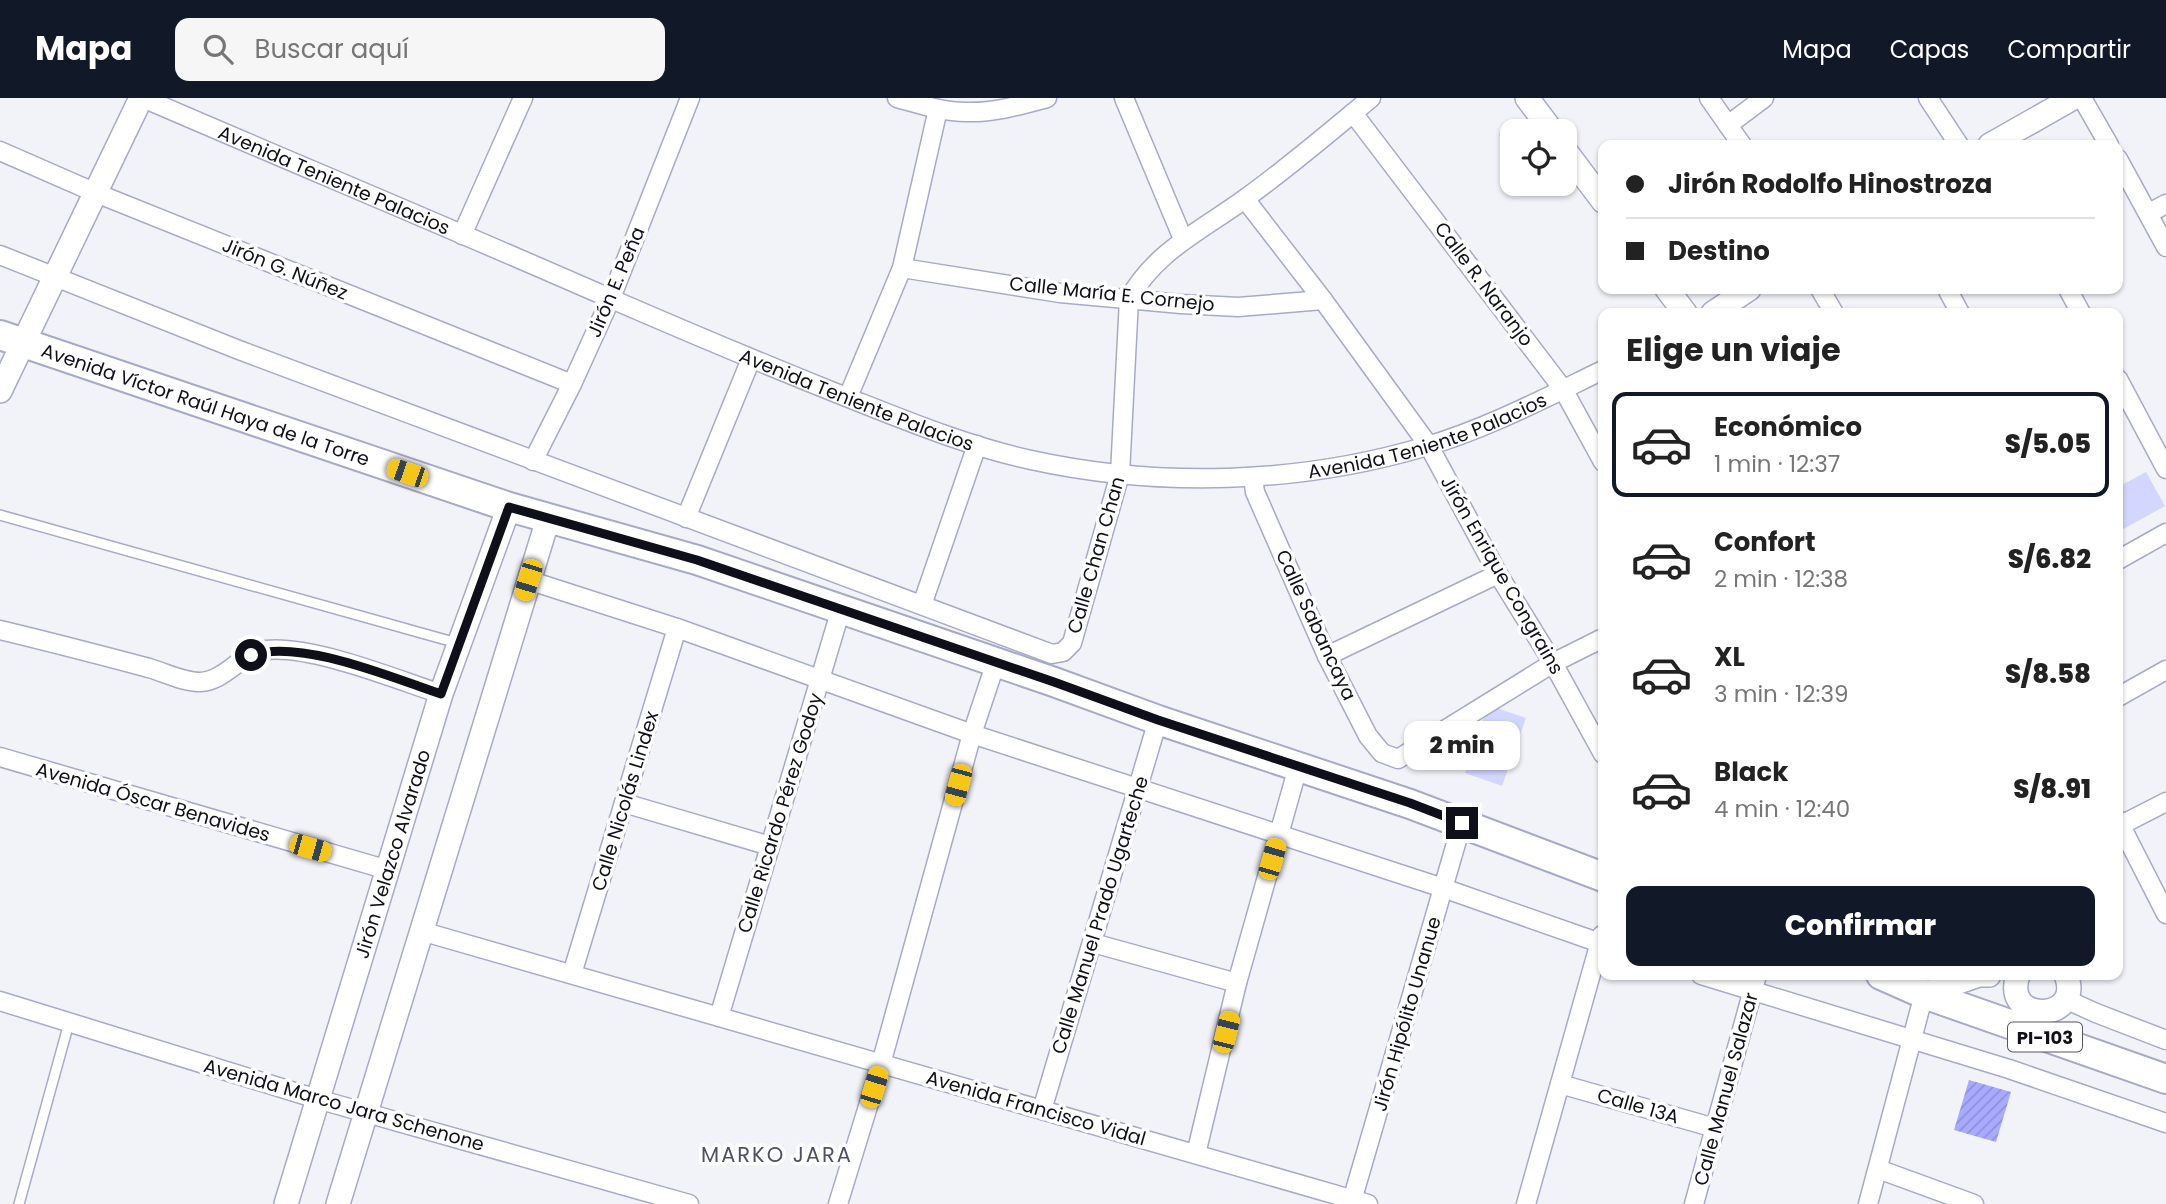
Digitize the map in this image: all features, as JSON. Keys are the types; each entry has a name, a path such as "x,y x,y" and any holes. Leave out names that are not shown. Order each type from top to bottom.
{"main road":[{"name":"Avenida Víctor Raúl Haya de la Torre","path":"12,340 509,507 688,557 1158,720 1410,803 1598,875"},
{"name":"PI-103","path":"1893,980 2166,1079"}],"street":[{"path":"0,391 12,340 56,276 142,98"},
{"name":"Avenida Teniente Palacios","path":"142,98 751,359 925,429 1030,460 1120,474 1188,478 1253,477 1323,469 1429,446 1494,421 1598,372"},
{"path":"462,235 522,98"},
{"name":"Jirón E. Peña","path":"533,461 611,298 690,98"},
{"path":"897,98 938,109 967,112 1047,98"},
{"path":"1124,98 1183,239"},
{"path":"1129,299 1140,279 1183,239 1245,199 1371,98"},
{"path":"1527,98 1543,119"},
{"path":"1709,98 1738,140"},
{"path":"1728,125 1764,98"},
{"path":"1928,98 1956,140"},
{"path":"1999,140 2069,100 2105,140"},
{"path":"848,397 902,268 938,109"},
{"name":"Calle R. Naranjo","path":"1353,113 1563,389 1598,453"},
{"name":"Jirón G. Núñez","path":"0,151 96,193 572,384"},
{"path":"1577,166 1598,194"},
{"path":"2123,168 2166,247"},
{"name":"Jirón Enrique Congrains","path":"1245,199 1324,300 1429,446 1498,574 1553,663 1598,745"},
{"path":"2149,213 2166,204"},
{"path":"0,255 239,350 922,605 977,445"},
{"name":"Calle María E. Cornejo","path":"902,268 1060,292 1129,299 1238,307 1324,300"},
{"path":"1671,294 1683,308"},
{"path":"1720,308 1742,294"},
{"name":"Calle Chan Chan","path":"922,605 1052,654 1063,652 1072,643 1120,474 1129,299"},
{"path":"686,518 751,359"},
{"path":"2123,388 2166,469"},
{"name":"Calle Sabancaya","path":"1253,477 1255,492 1327,656 1368,737 1382,753 1398,759 1553,663"},
{"name":"Jirón Velazco Alvarado","path":"286,1204 441,694 509,507"},
{"path":"338,1204 548,519"},
{"path":"2123,557 2166,533"},
{"path":"1327,656 1498,574"},
{"path":"528,580 677,628 972,734 1598,939"},
{"name":"Calle Ricardo Pérez Godoy","path":"719,1017 841,609"},
{"name":"Calle Nicolás Lindex","path":"572,974 677,628"},
{"path":"0,630 191,681 217,679 251,655 265,650 308,653 441,694"},
{"path":"1553,663 1598,640"},
{"path":"838,1204 881,1064 972,734 996,662"},
{"path":"2123,694 2166,670"},
{"name":"Calle Manuel Prado Ugarteche","path":"1042,1110 1158,720"},
{"name":"Avenida Óscar Benavides","path":"0,757 388,870"},
{"path":"1196,1154 1237,983 1298,767"},
{"path":"2123,821 2166,802"},
{"path":"624,803 770,846"},
{"name":"Jirón Hipólito Unanue","path":"1357,1203 1462,823"},
{"path":"2123,831 2166,914"},
{"name":"Avenida Francisco Vidal","path":"421,931 1196,1154 1357,1203"},
{"path":"1093,943 1237,983"},
{"path":"1526,1204 1598,954"},
{"path":"1735,980 1755,983 1912,1039 2166,1123"},
{"path":"1868,1204 1924,993 1964,980"},
{"path":"2047,1038 2068,989 2067,980"},
{"name":"Calle Manuel Salazar","path":"1694,1204 1755,983"},
{"path":"2017,984 2021,1002 2029,1009 2049,1012 2062,1003"},
{"path":"2005,1022 2017,984"},
{"name":"Avenida Marco Jara Schenone","path":"0,1001 317,1099 689,1204"},
{"path":"2062,1003 2166,1040"},
{"name":"Calle 13A","path":"1560,1084 1715,1128"},
{"path":"1878,1170 1974,1204"}],"lane":[{"path":"0,515 459,644"},
{"path":"19,1204 69,1023"}],"shaded area":[{"path":"2146,472 2165,506 2123,529 2123,484"},
{"path":"1488,705 1526,718 1502,786 1465,773"}],"building":[{"path":"1969,1080 2011,1092 1996,1142 1954,1130"}],"district":[{"name":"MARKO JARA","path":"777,1154"}],"route":[{"path":"251,655 265,650 308,653 441,694 509,507 697,560 1462,823"}]}
